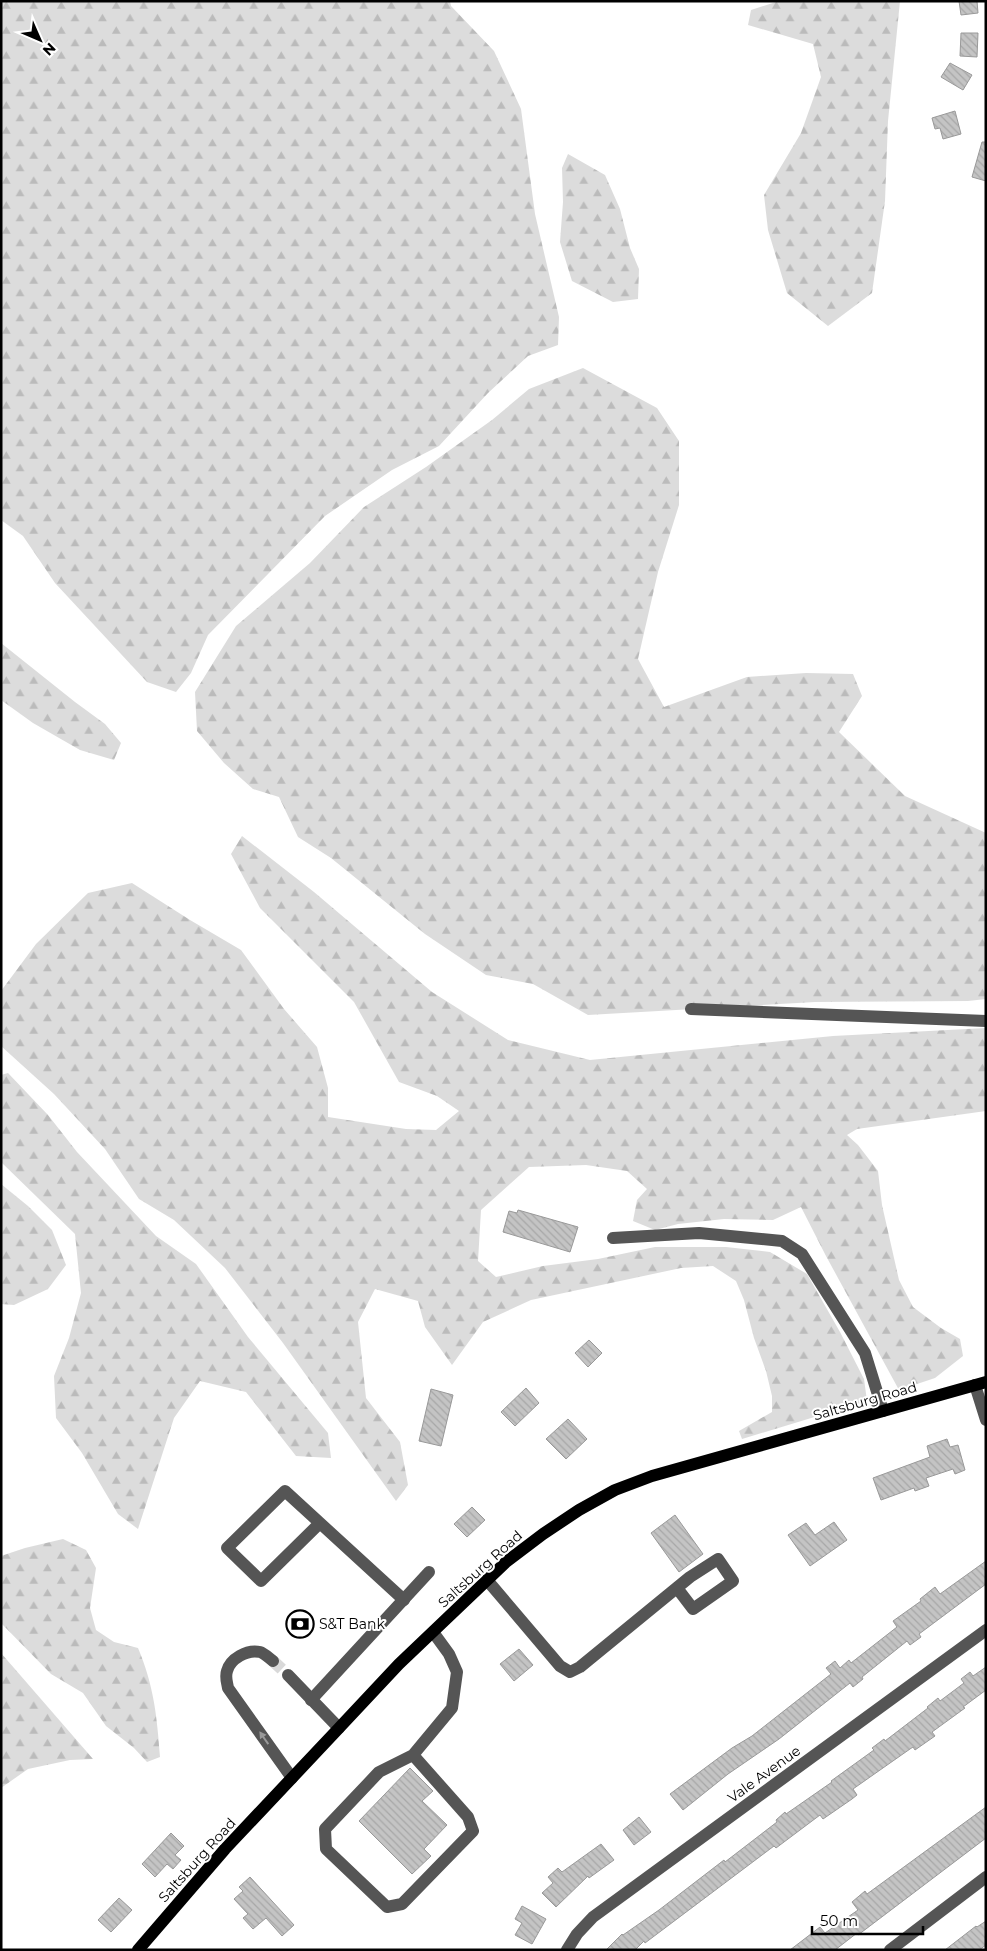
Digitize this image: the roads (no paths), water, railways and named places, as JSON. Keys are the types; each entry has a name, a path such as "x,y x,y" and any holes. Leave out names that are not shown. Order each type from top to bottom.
{"main road":[{"name":"Saltsburg Road","path":"138,1950 225,1849 399,1664 506,1562 543,1534 579,1510 615,1490 652,1476 980,1384"}],"street":[{"path":"691,1009 986,1021"},
{"path":"613,1238 699,1234 782,1241 793,1248 802,1254 865,1353 883,1411"},
{"path":"980,1384 986,1420"},
{"path":"320,1523 261,1581 227,1548 285,1491 320,1523 404,1600"},
{"path":"311,1700 429,1572"},
{"path":"487,1580 560,1666 570,1672 587,1661 677,1588"},
{"name":"Vale Avenue","path":"568,1950 577,1934 594,1917 986,1630"},
{"path":"413,1755 468,1817 473,1831 402,1904 387,1907 326,1849 325,1828 379,1772 413,1755 452,1708 457,1672 449,1654 434,1632"},
{"path":"273,1661 262,1652 252,1652 239,1656 230,1665 226,1679 228,1688 292,1778"},
{"path":"288,1675 339,1728"},
{"path":"890,1950 986,1878"}],"tunnel":[{"path":"273,1661 288,1675"}],"place":[{"name":"S&T Bank","path":"300,1624"}]}
